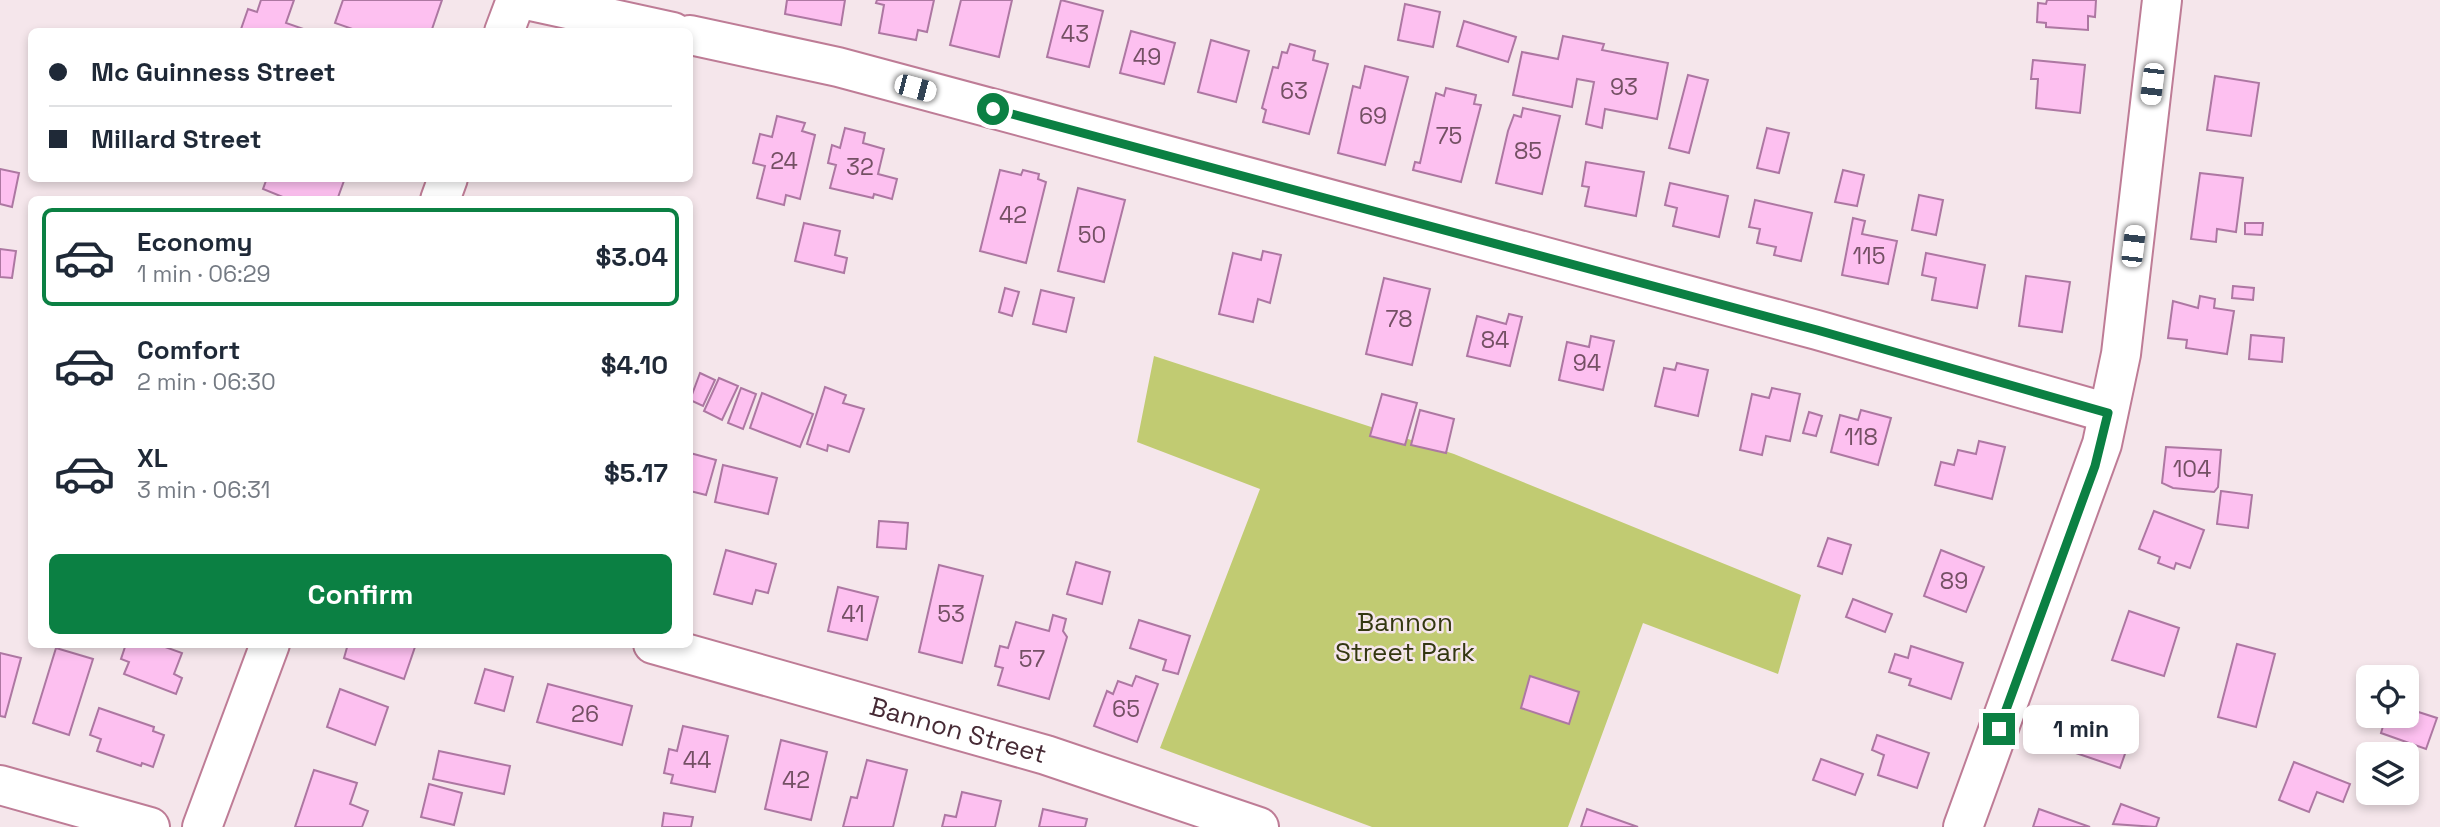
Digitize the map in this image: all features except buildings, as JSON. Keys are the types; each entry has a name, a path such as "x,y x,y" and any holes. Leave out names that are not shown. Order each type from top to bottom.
{"street":[{"path":"506,28 516,0"},
{"path":"526,0 655,28"},
{"path":"1963,827 2102,444 2121,354 2162,0"},
{"path":"693,36 838,67 1817,330 2108,413"},
{"path":"202,827 269,648"},
{"name":"Bannon Street","path":"667,648 1046,755 1259,827"},
{"path":"0,785 150,827"}],"green space":[{"name":"Bannon Street Park","path":"1154,356 1454,454 1801,595 1778,674 1643,623 1568,827 1372,827 1160,748 1260,489 1137,442"}],"route":[{"path":"993,109 1817,330 2108,413 2095,466 1999,729"}]}
